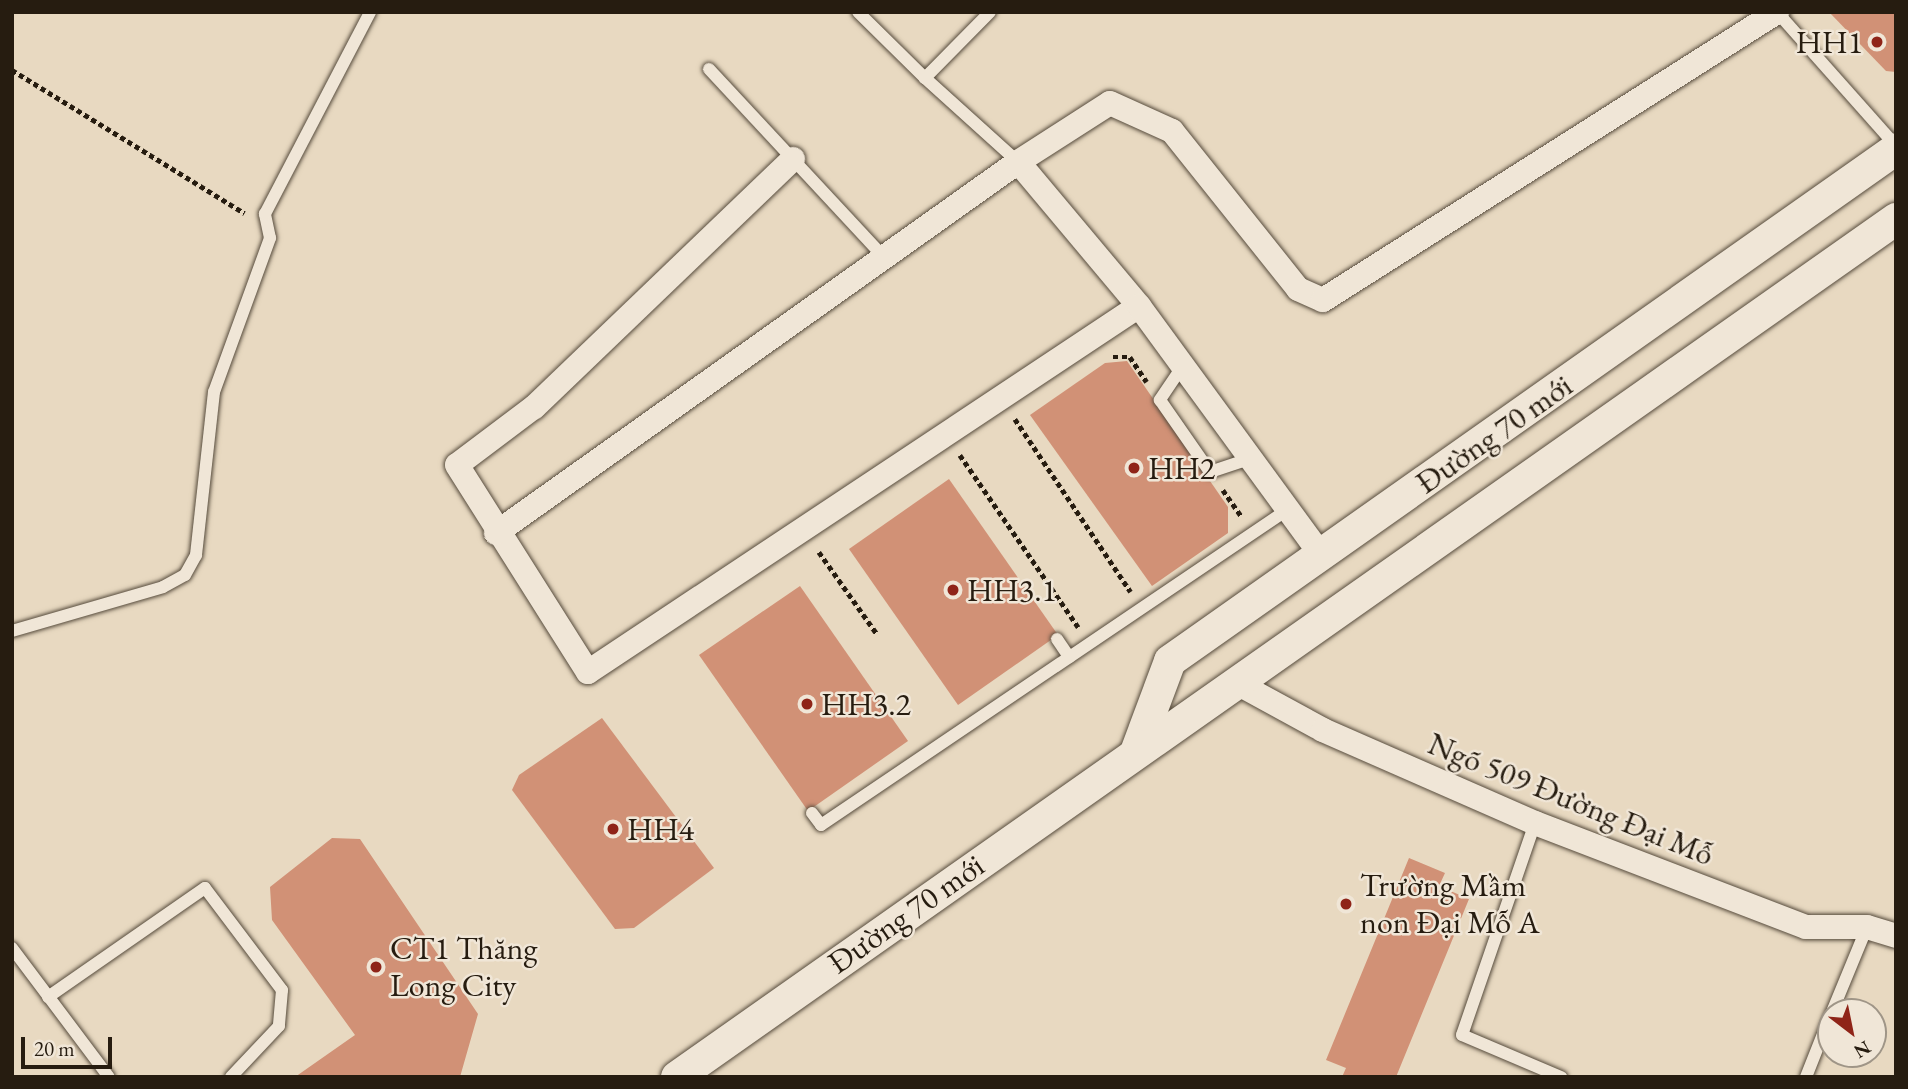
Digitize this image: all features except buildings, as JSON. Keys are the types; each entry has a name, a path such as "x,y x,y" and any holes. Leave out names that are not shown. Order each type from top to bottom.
{"street":[{"path":"496,533 1018,162 1110,103 1172,131 1298,289 1323,300 1777,12"},
{"name":"Đường 70 mới","path":"1136,752 1170,661 1896,148"},
{"path":"793,159 534,407 457,465 496,533 588,673 1139,306"},
{"path":"1018,162 1139,306 1322,556"},
{"name":"Đường 70 mới","path":"677,1077 1896,219"},
{"name":"Ngõ 509 Đường Đại Mỗ","path":"1235,682 1323,730 1535,823 1806,927 1867,927 1896,936"}],"lane":[{"path":"12,631 163,587 185,575 196,555 214,392 270,238 265,214 370,12"},
{"path":"858,12 925,78 1018,162"},
{"path":"925,78 990,12"},
{"path":"1777,12 1896,148"},
{"path":"709,69 884,257"},
{"path":"1182,367 1160,400 1210,472 1249,459"},
{"path":"812,813 821,825 1142,608 1162,589 1287,510"},
{"path":"1057,639 1069,657"},
{"path":"1535,823 1462,1035 1522,1071 1561,1077"},
{"path":"48,997 205,888 282,990 279,1026 231,1077"},
{"path":"1837,998 1867,927"},
{"path":"12,948 109,1077"},
{"path":"1806,1077 1817,1049"}],"path":[{"path":"12,70 251,218 270,238"},
{"path":"1107,357 1130,357 1160,400"},
{"path":"1000,398 1142,608"},
{"path":"1015,420 1027,412"},
{"path":"946,434 1089,644"},
{"path":"1210,472 1254,533"},
{"path":"804,529 877,634"}],"place":[{"name":"HH1","path":"1877,42"},
{"name":"HH2","path":"1134,468"},
{"name":"HH3.1","path":"953,590"},
{"name":"HH3.2","path":"807,704"},
{"name":"HH4","path":"613,829"},
{"name":"Trường Mầm non Đại Mỗ A","path":"1346,904"},
{"name":"CT1 Thăng Long City","path":"376,967"}]}
